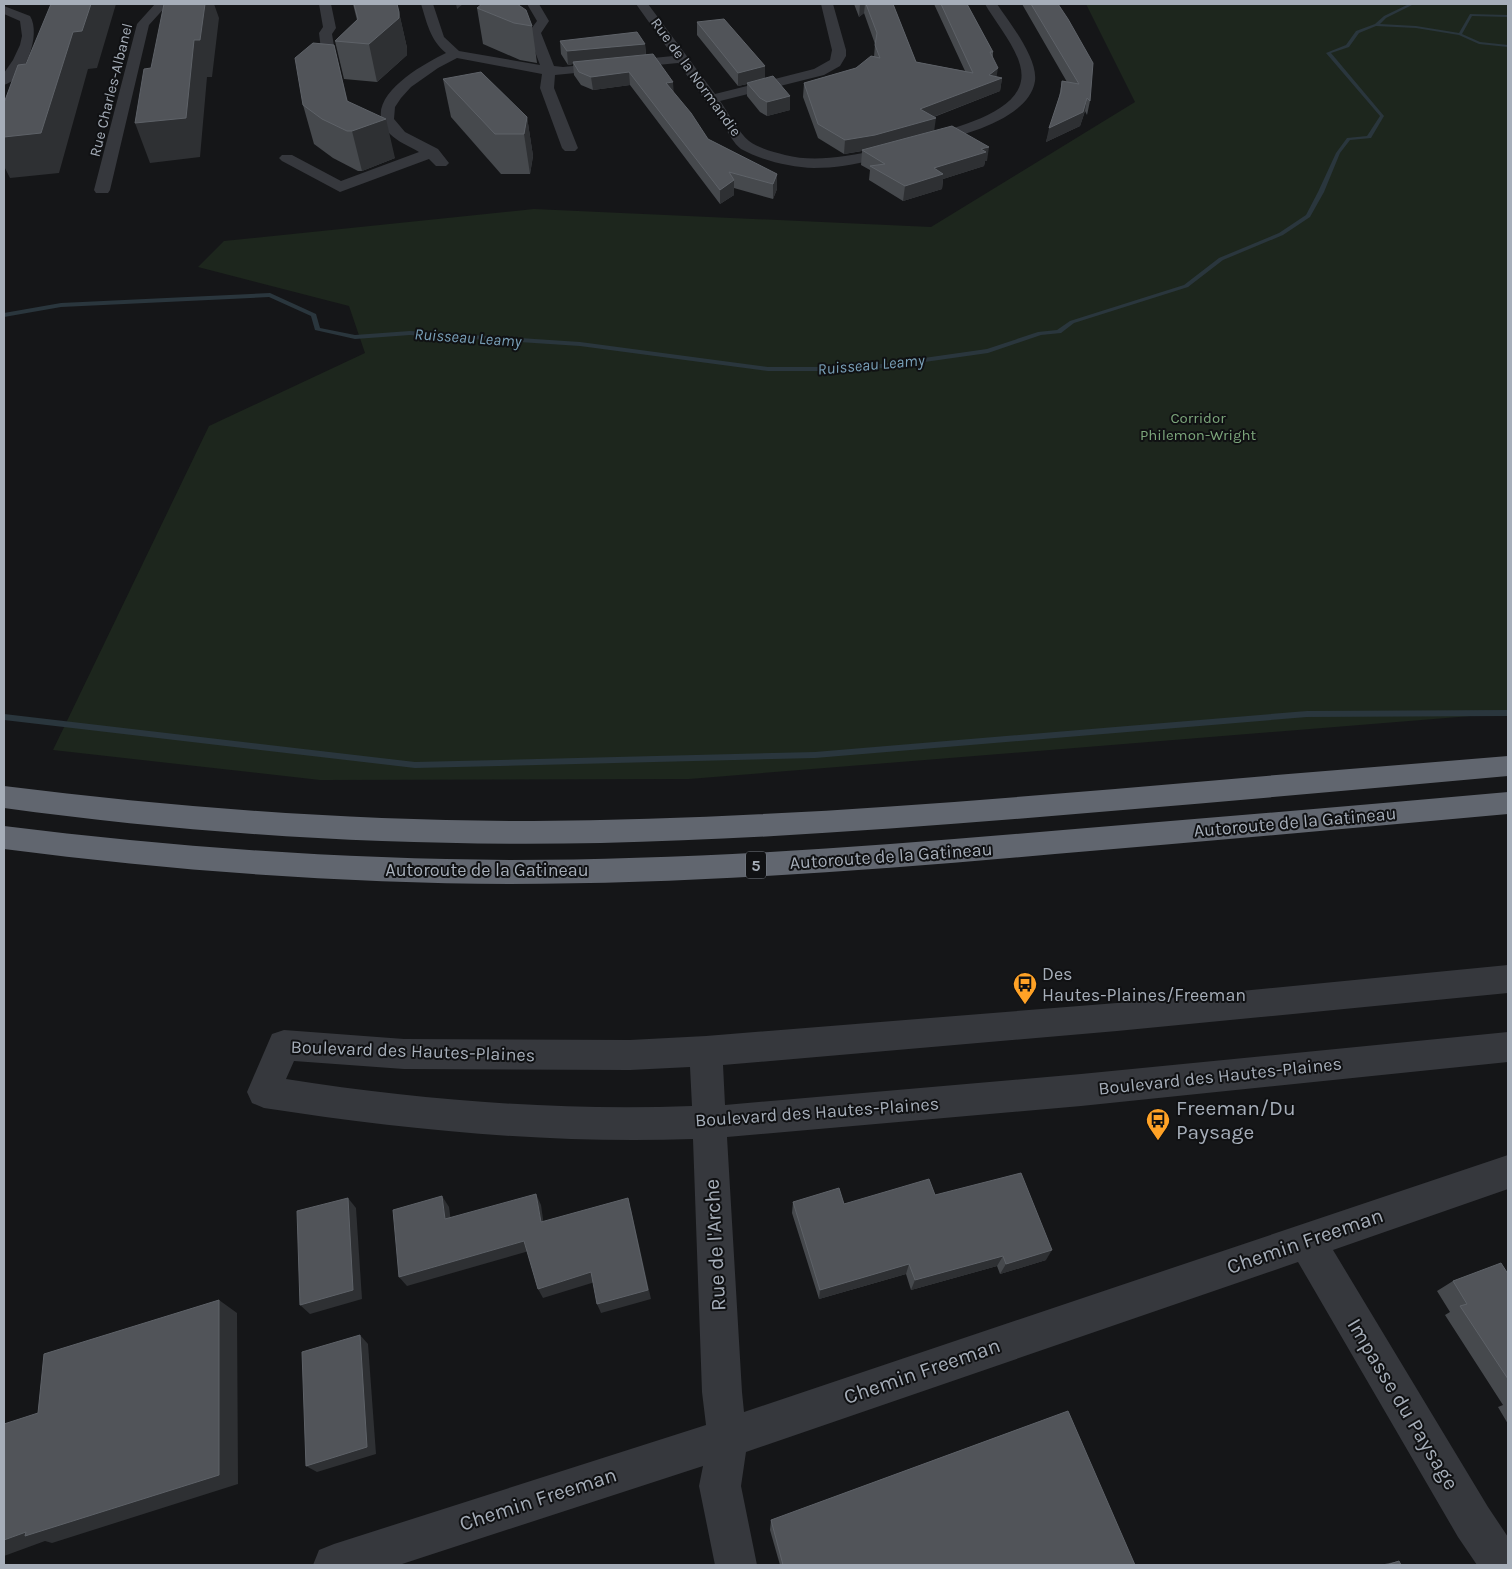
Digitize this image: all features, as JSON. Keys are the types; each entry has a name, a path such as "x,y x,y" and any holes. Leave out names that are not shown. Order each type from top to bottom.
{"highway":[{"name":"5","path":"4,797 162,816 315,827 454,831 615,831 897,817 1508,766"},
{"name":"Autoroute de la Gatineau","path":"4,838 159,856 333,868 495,872 626,870 754,866 911,855 1508,803"}],"street":[{"name":"Rue Charles-Albanel","path":"102,190 142,24 162,4"},
{"path":"326,4 330,28 325,32 329,58"},
{"path":"427,4 438,37 455,54 549,71 578,70 682,59"},
{"path":"533,4 543,21 534,33 549,71 547,88 570,148"},
{"name":"Rue de la Normandie","path":"642,4 744,144 765,155 797,162 852,161 965,129 1005,111 1026,88 1028,80 1027,64 991,4"},
{"path":"712,99 819,72 835,63 839,56 839,50 827,4"},
{"path":"4,10 26,19 28,31 24,53 4,81"},
{"path":"287,158 340,187 437,158 394,130 387,115 388,106 416,75 455,54"},
{"name":"Boulevard des Hautes-Plaines","path":"1508,979 1107,1018 706,1051 620,1055 404,1054 284,1045 264,1092 361,1108 439,1116 620,1124 709,1121 782,1118 1046,1094 1508,1047"},
{"name":"Rue de l'Arche","path":"706,1051 722,1392 728,1438 720,1486 736,1565"},
{"name":"Chemin Freeman","path":"334,1565 728,1438 1508,1172"},
{"name":"Impasse du Paysage","path":"1306,1240 1473,1522 1502,1565"}],"green space":[{"name":"Corridor Philemon-Wright","path":"1086,4 1508,4 1508,713 689,779 320,780 53,750 209,426 365,353 349,306 198,267 224,241 534,209 931,227 1135,102"}],"building":[{"path":"51,4 91,4 82,31 73,32 41,133 4,137 4,103 18,65 26,64"},
{"path":"164,4 205,4 200,40 194,40 186,118 135,123 144,69 151,68"},
{"path":"354,4 397,4 399,18 369,44 335,41 358,19"},
{"path":"482,4 517,4 526,10 532,26 514,23 477,8"},
{"path":"866,4 893,4 916,62 973,73 941,4 967,4 993,52 990,52 998,68 989,75 1002,78 920,109 936,118 875,135 845,140 818,124 804,83 856,68 871,56 880,58 875,45 877,33"},
{"path":"1031,4 1058,4 1093,63 1090,101 1087,98 1083,112 1049,128 1061,92 1062,81 1079,84"},
{"path":"724,19 765,66 738,73 697,22"},
{"path":"637,32 645,44 567,51 560,41"},
{"path":"313,43 334,45 347,101 386,119 347,131 322,119 303,105 295,58"},
{"path":"653,54 673,82 666,83 691,113 708,139 777,174 773,184 729,172 734,180 720,190 629,72 591,77 579,72 573,62"},
{"path":"481,72 527,117 524,134 495,134 443,79"},
{"path":"773,76 790,96 767,102 760,98 747,83"},
{"path":"952,126 989,147 981,149 986,152 934,168 943,174 905,186 870,166 885,164 862,150"},
{"path":"1021,1173 1052,1250 1006,1264 1003,1256 915,1280 909,1264 820,1290 793,1202 839,1188 844,1204 929,1179 935,1195"},
{"path":"536,1194 541,1222 628,1198 648,1290 597,1304 591,1272 538,1289 524,1241 399,1277 393,1210 442,1196 445,1219"},
{"path":"348,1198 353,1290 300,1305 297,1211"},
{"path":"1501,1263 1508,1274 1508,1379 1460,1306 1467,1304 1453,1281"},
{"path":"219,1300 219,1475 25,1536 26,1532 4,1540 4,1424 38,1413 44,1354"},
{"path":"360,1335 367,1447 306,1466 302,1352"},
{"path":"1068,1411 1135,1565 783,1565 771,1520"},
{"path":"1399,1561 1401,1565 1387,1565"}],"waterway":[{"path":"1376,25 1385,17 1412,4"},
{"name":"Ruisseau Leamy","path":"1460,34 1471,15 1508,16"},
{"name":"Ruisseau Leamy","path":"4,315 61,305 270,295 314,315 317,329 355,337 410,333 580,344 768,369 839,369 882,366 988,351 1040,333 1059,332 1072,322 1186,286 1221,259 1281,234 1308,216 1338,153 1349,139 1369,137 1382,116 1328,53 1348,46 1357,32 1376,25"},
{"name":"Ruisseau Leamy","path":"1376,25 1416,27 1460,34"},
{"path":"1460,34 1479,43 1508,46"},
{"path":"4,717 415,765 815,755 1307,714 1508,713"}],"place":[{"name":"Des Hautes-Plaines/Freeman","path":"1025,1005"},
{"name":"Freeman/Du Paysage","path":"1158,1141"}]}
